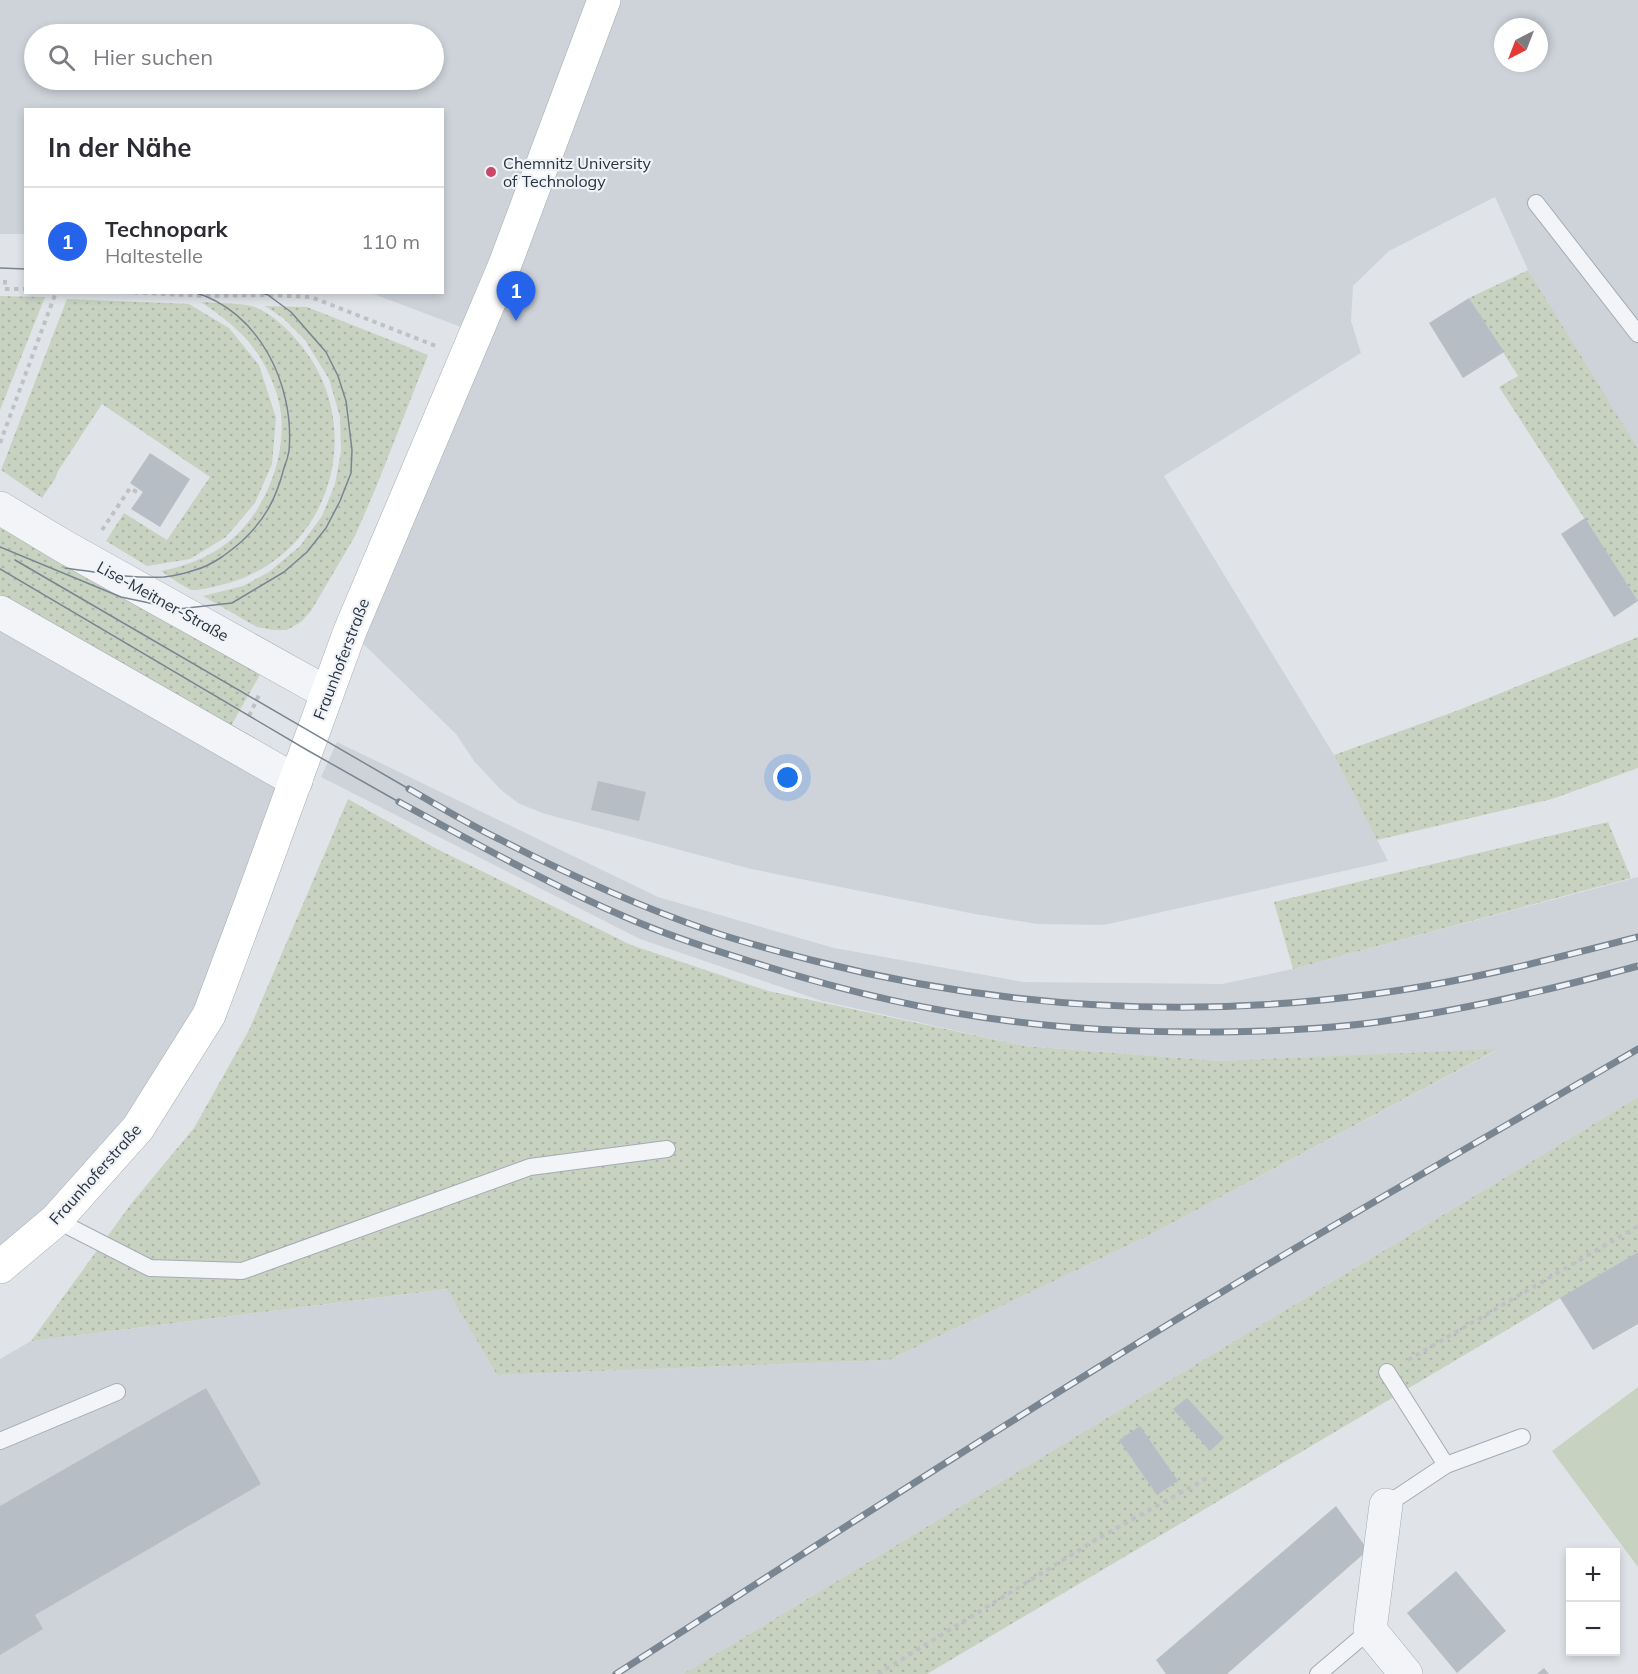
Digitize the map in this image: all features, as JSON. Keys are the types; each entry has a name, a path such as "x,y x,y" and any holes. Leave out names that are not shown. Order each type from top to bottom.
{"main road":[{"name":"Fraunhoferstraße","path":"0,1267 56,1220 138,1128 209,1015 350,631 500,278 604,0"}],"street":[{"name":"Lise-Meitner-Straße","path":"0,508 65,547 327,693"},
{"path":"0,612 296,782"},
{"path":"1386,1505 1370,1630 1406,1674"}],"lane":[{"path":"1536,203 1638,334"},
{"path":"56,1220 150,1268 242,1271 530,1167 667,1149"},
{"path":"1387,1372 1446,1465"},
{"path":"0,1441 117,1392"},
{"path":"1386,1505 1446,1465 1522,1437"},
{"path":"1318,1674 1370,1630"}],"path":[{"path":"4,280 4,289 24,289"},
{"path":"0,443 55,294"},
{"path":"166,294 311,297 439,347"},
{"path":"100,532 130,488 140,494"},
{"path":"233,746 275,663"},
{"path":"1387,1372 1638,1226"},
{"path":"879,1674 1097,1539 1207,1478"}],"shaded area":[{"path":"0,0 1638,0 1638,454 1528,270 1495,197 1389,251 1353,286 1351,321 1361,353 1164,476 1334,755 1388,861 1104,925 1037,924 975,914 751,869 542,813 518,803 501,790 474,761 456,734 350,631 477,333 374,294 444,294 444,108 24,108 24,234 0,234"},
{"path":"0,612 296,781 252,900 138,1128 0,1267"},
{"path":"337,742 658,897 834,948 1023,982 1222,984 1293,969 1638,877 1638,1097 683,1674 0,1674 0,1359 31,1341 448,1289 497,1375 889,1360 1150,1235 1497,1050 1220,1061 1025,1046 822,1001 640,939 321,777"}],"green space":[{"path":"1528,270 1638,449 1638,601 1499,387 1518,376 1469,298"},
{"path":"0,296 45,297 0,410"},
{"path":"67,299 189,304 229,328 259,365 276,418 272,464 255,503 226,537 190,559 147,566 106,541 124,513 167,540 210,477 102,404 42,498 1,470"},
{"path":"201,302 255,307 274,318 291,333 320,376 332,411 335,446 329,481 316,514 295,543 267,566 232,582 192,590 161,571 208,555 232,539 244,527 263,499 271,482 282,431 276,391 258,354 232,325"},
{"path":"265,306 307,307 428,355 355,536 311,611 301,622 287,630 257,627 203,596 243,586 269,572 300,546 322,516 335,484 341,451 340,417 329,379 305,340 283,318"},
{"path":"0,521 261,673 228,731 0,598"},
{"path":"1638,637 1638,768 1552,799 1377,840 1334,755 1459,710"},
{"path":"348,799 433,847 631,945 768,991 1025,1046 1220,1061 1498,1049 1150,1235 889,1360 497,1375 447,1289 31,1341 131,1204 194,1128 249,1030"},
{"path":"1608,822 1631,878 1293,969 1274,902"},
{"path":"1638,1097 1638,1252 927,1674 683,1674"},
{"path":"1638,1387 1638,1567 1552,1451"}],"building":[{"path":"1469,298 1504,352 1463,378 1429,323"},
{"path":"150,453 190,479 160,527 131,509 143,492 130,483"},
{"path":"1585,518 1638,601 1614,617 1561,534"},
{"path":"598,781 646,792 639,821 591,810"},
{"path":"1638,1252 1638,1324 1593,1350 1560,1298"},
{"path":"206,1388 261,1484 35,1615 43,1629 0,1655 0,1506"},
{"path":"1187,1398 1224,1438 1210,1451 1173,1409"},
{"path":"1140,1426 1178,1481 1157,1495 1119,1440"},
{"path":"1336,1506 1368,1550 1227,1674 1166,1674 1156,1660"},
{"path":"1456,1571 1506,1631 1457,1673 1407,1613"},
{"path":"1544,1668 1549,1674 1537,1674"}],"tram line":[{"path":"0,268 24,269"},
{"path":"65,568 139,577 172,576 202,568 241,542 257,526 273,499 289,451 286,401 279,376 254,333 237,315 216,301 198,294"},
{"path":"0,547 121,597 178,609 232,603 284,572 307,552 326,528 351,473 352,450 346,401 338,376 326,352 291,312 265,294"},
{"path":"15,560 409,789"},
{"path":"0,569 399,802"}],"railway":[{"path":"409,789 476,827 551,865 603,889 710,931 815,961 885,977 956,990 1026,999 1097,1005 1167,1007 1238,1006 1309,1001 1381,993 1478,976 1638,937"},
{"path":"399,802 571,892 673,936 844,989 943,1011 1010,1021 1080,1028 1175,1032 1271,1031 1343,1026 1485,1003 1638,966"},
{"path":"616,1674 1145,1338 1325,1230 1638,1049"}],"place":[{"name":"Chemnitz University of Technology","path":"491,172"},
{"name":"Technopark","path":"516,321"}]}
